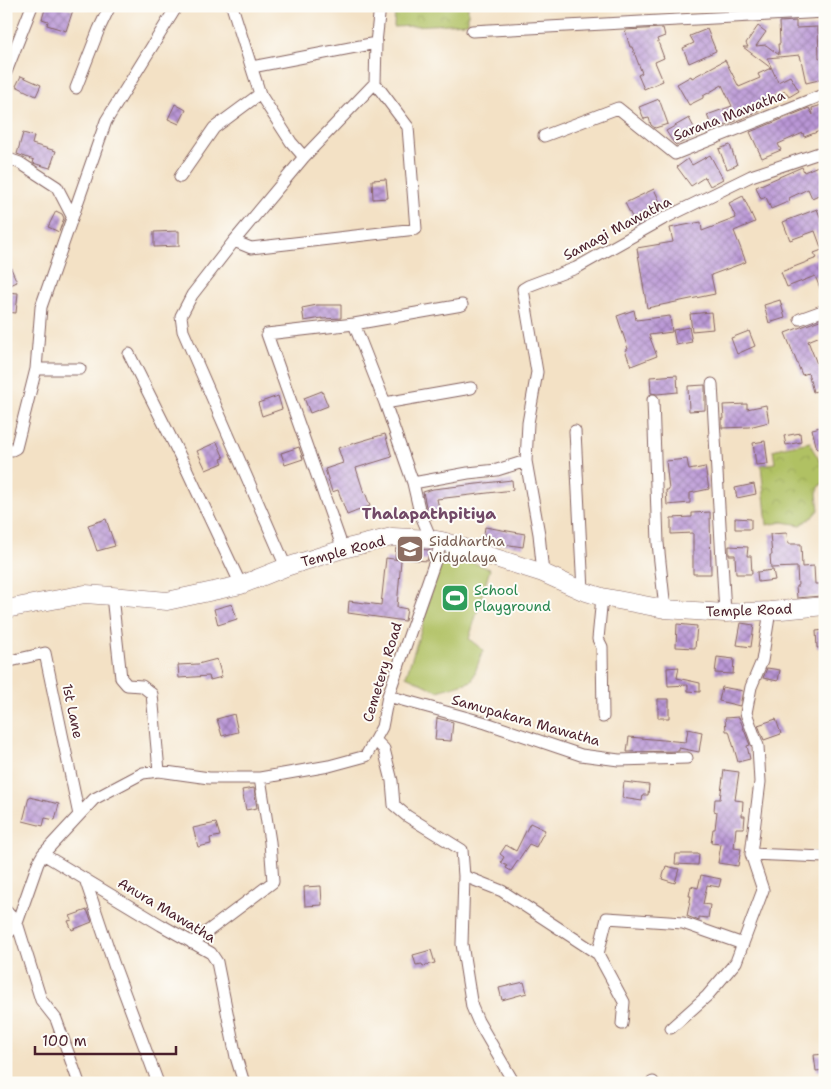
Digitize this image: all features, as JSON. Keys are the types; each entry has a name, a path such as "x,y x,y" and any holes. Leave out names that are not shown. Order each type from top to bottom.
{"main road":[{"name":"Temple Road","path":"6,609 85,594 166,601 241,585 286,567 343,549 392,537 436,540 543,573 583,591 602,597 665,609 725,613 825,606"}],"street":[{"path":"6,72 32,6"},
{"path":"76,88 110,6"},
{"path":"6,450 16,448 36,369 41,306 106,121 177,6"},
{"path":"232,6 260,94 291,142 304,157"},
{"path":"286,567 183,330 181,316 192,295 234,241 304,157 374,83 380,6"},
{"path":"472,31 825,12"},
{"path":"252,67 376,43"},
{"path":"234,241 251,248 416,229 408,127 374,83"},
{"path":"180,177 214,128 260,94"},
{"name":"Sarana Mawatha","path":"544,136 618,108 675,154 825,94"},
{"name":"Samagi Mawatha","path":"526,461 528,423 537,372 523,289 576,268 663,219 752,176 825,150"},
{"path":"6,158 20,164 57,187 72,216"},
{"path":"343,549 267,334 354,324 462,305"},
{"path":"800,319 825,310"},
{"path":"354,324 413,483 420,513 436,540"},
{"path":"129,354 188,470 241,585"},
{"path":"36,369 80,369"},
{"path":"712,384 725,613"},
{"path":"385,404 470,388"},
{"path":"653,400 658,542 665,609"},
{"path":"575,431 583,591"},
{"path":"413,483 497,470 526,461 539,534 543,573"},
{"name":"Cemetery Road","path":"6,936 16,923 43,854 94,799 143,773 159,771 209,778 260,778 329,766 366,756 382,727 388,696 436,540"},
{"path":"112,596 122,678 128,685 142,686 152,694 159,771"},
{"path":"602,597 598,638 602,647 603,717"},
{"path":"671,1028 708,996 736,962 763,890 751,854 760,782 758,746 746,713 751,686 762,661 770,611"},
{"name":"1st Lane","path":"6,662 45,653 79,815"},
{"name":"Samupakara Mawatha","path":"388,696 486,723 581,755 620,760 687,758"},
{"path":"375,740 384,749 392,781 394,805 407,816 462,850 464,876 462,944 472,1007 478,1021 514,1083"},
{"path":"192,943 273,882 270,842 260,778"},
{"name":"Anura Mawatha","path":"43,854 211,953 217,962 236,1058 244,1083"},
{"path":"751,854 825,857"},
{"path":"464,876 502,891 598,954 624,1002 622,1024"},
{"path":"84,879 158,1083"},
{"path":"6,912 16,923 41,1000 56,1019 78,1083"},
{"path":"598,954 607,918 683,923 743,944"}],"green space":[{"path":"395,6 468,6 468,23 394,27"},
{"path":"810,442 825,469 825,483 820,485 817,493 819,510 801,525 783,522 767,525 761,465 775,463 773,450"},
{"name":"School Playground","path":"445,552 490,569 469,639 483,650 472,681 438,691 406,676 423,624 436,573"}],"building":[{"path":"46,6 60,6 73,10 66,31 47,25 48,21 42,19"},
{"path":"796,21 796,28 818,27 819,58 825,56 825,77 806,83 800,55 767,58 778,82 790,76 799,91 789,97 785,91 767,99 770,105 754,114 713,130 707,115 732,106 722,85 689,105 677,84 725,60 739,87 760,78 758,74 771,68 743,47 748,47 746,43 758,26 766,32 756,46 766,45 779,55 779,22"},
{"path":"663,28 665,36 657,39 664,58 655,62 663,81 644,89 638,75 642,73 632,47 630,47 625,30"},
{"path":"707,29 716,51 689,63 683,48 694,43 690,36"},
{"path":"21,76 41,85 36,96 16,86"},
{"path":"659,99 668,124 655,128 651,125 649,118 644,119 639,107"},
{"path":"175,104 186,110 179,124 168,119"},
{"path":"825,104 825,129 804,137 803,133 778,144 781,150 762,158 750,132 809,108 813,115 812,108"},
{"path":"689,118 698,135 676,145 666,131"},
{"path":"23,133 34,136 32,144 56,151 50,168 33,163 34,160 17,154"},
{"path":"730,145 737,165 727,169 719,149"},
{"path":"710,155 723,179 710,186 705,177 691,186 677,167 688,159 692,165"},
{"path":"818,166 825,180 825,192 812,198 808,189 789,198 790,201 771,209 766,197 761,199 756,187 802,167 804,172"},
{"path":"386,179 388,198 373,199 372,180"},
{"path":"654,189 664,210 636,225 625,203"},
{"path":"743,196 755,222 734,231 746,262 711,275 715,294 647,308 637,248 673,242 670,228 701,222 702,231 736,218 729,203"},
{"path":"817,209 825,229 825,300 815,276 787,287 781,272 817,258 814,253 822,250 815,231 790,240 783,222"},
{"path":"56,211 62,214 64,218 59,232 48,227"},
{"path":"179,231 179,246 154,247 154,232"},
{"path":"6,257 17,282 6,287"},
{"path":"6,292 18,293 16,313 6,312"},
{"path":"780,300 785,318 769,323 764,305"},
{"path":"317,305 341,305 341,318 322,318 304,321 302,308"},
{"path":"634,310 636,320 670,316 672,332 649,335 657,356 631,366 625,350 628,349 617,316"},
{"path":"711,312 713,329 692,331 690,314"},
{"path":"825,318 825,334 808,341 821,374 825,373 825,389 813,392 808,373 802,375 785,333"},
{"path":"689,327 692,342 676,345 673,330"},
{"path":"749,331 755,346 737,354 731,338"},
{"path":"677,375 678,392 651,393 650,377"},
{"path":"705,385 705,410 689,411 688,386"},
{"path":"322,391 328,406 310,413 304,398"},
{"path":"278,396 282,409 262,416 258,403"},
{"path":"747,404 747,409 766,405 769,422 749,427 722,428 722,419 724,419 723,405"},
{"path":"825,426 825,447 817,449 812,429"},
{"path":"800,433 801,442 786,445 784,436"},
{"path":"385,434 392,457 356,468 370,506 347,515 338,490 332,492 325,469 343,463 338,448"},
{"path":"765,441 768,464 756,465 753,443"},
{"path":"217,442 224,458 221,459 223,463 206,470 197,451"},
{"path":"299,447 303,459 285,465 281,453"},
{"path":"687,459 689,470 705,467 709,489 690,493 690,503 667,505 666,490 669,490 666,461"},
{"path":"512,480 513,490 437,499 441,517 431,519 427,511 423,492 433,489"},
{"path":"754,484 756,494 737,498 735,488"},
{"path":"710,512 711,574 693,574 693,533 671,534 671,518 692,517 692,513"},
{"path":"735,518 751,519 751,529 735,529"},
{"path":"106,519 115,546 97,551 88,525"},
{"path":"485,527 525,534 523,547 483,541"},
{"path":"787,533 788,544 801,544 802,567 814,566 815,584 820,584 821,596 797,598 797,567 771,568 770,534"},
{"path":"729,546 748,547 747,556 751,556 752,574 736,574 735,555 729,555"},
{"path":"396,548 430,550 427,561 395,558"},
{"path":"386,558 401,560 397,607 407,609 405,621 348,613 349,601 381,605"},
{"path":"773,570 775,580 758,582 757,572"},
{"path":"232,604 237,619 218,625 214,609"},
{"path":"741,623 754,625 751,647 737,645"},
{"path":"677,624 697,626 695,648 676,647"},
{"path":"825,630 825,647 817,648 816,631"},
{"path":"717,657 734,659 733,674 715,673"},
{"path":"217,659 222,677 210,680 209,676 179,678 178,665 198,664"},
{"path":"679,667 677,678 700,683 700,692 688,691 688,685 668,686 667,668"},
{"path":"767,668 780,670 778,681 763,678"},
{"path":"722,687 743,691 740,706 719,701"},
{"path":"658,699 669,699 669,718 658,718"},
{"path":"234,714 238,732 222,736 217,719"},
{"path":"739,717 750,745 747,746 750,759 738,762 729,731 726,731 725,718"},
{"path":"437,718 453,722 451,741 435,740"},
{"path":"776,719 781,734 764,740 758,725"},
{"path":"688,729 702,732 699,752 679,748 679,751 627,752 629,737 686,742"},
{"path":"724,770 739,772 735,800 743,801 742,816 745,816 744,828 736,828 734,848 741,849 738,866 718,863 721,844 711,843 717,812 714,811 715,799 720,799"},
{"path":"624,782 649,785 648,795 643,795 642,801 622,798"},
{"path":"254,788 257,808 246,810 242,790"},
{"path":"29,797 59,804 55,820 45,818 43,826 23,821"},
{"path":"216,823 220,836 210,838 211,844 198,847 193,828"},
{"path":"530,823 545,830 536,847 529,844 511,871 501,862 504,857 500,854 506,845 516,851"},
{"path":"676,854 699,854 698,865 675,864"},
{"path":"666,866 679,869 675,883 662,879"},
{"path":"701,875 721,879 719,887 707,885 703,904 710,905 708,918 699,917 699,921 687,916 691,886 698,888"},
{"path":"321,886 322,905 305,906 304,887"},
{"path":"87,910 92,922 72,930 68,921 72,920 70,916"},
{"path":"431,950 435,963 423,966 422,964 416,965 413,955"},
{"path":"524,982 527,993 502,1000 499,988"},
{"path":"825,1054 825,1070 816,1071 814,1055"}],"place":[{"name":"Siddhartha Vidyalaya","path":"410,549"},
{"name":"School Playground","path":"455,598"}],"district":[{"name":"Thalapathpitiya","path":"429,513"}]}
